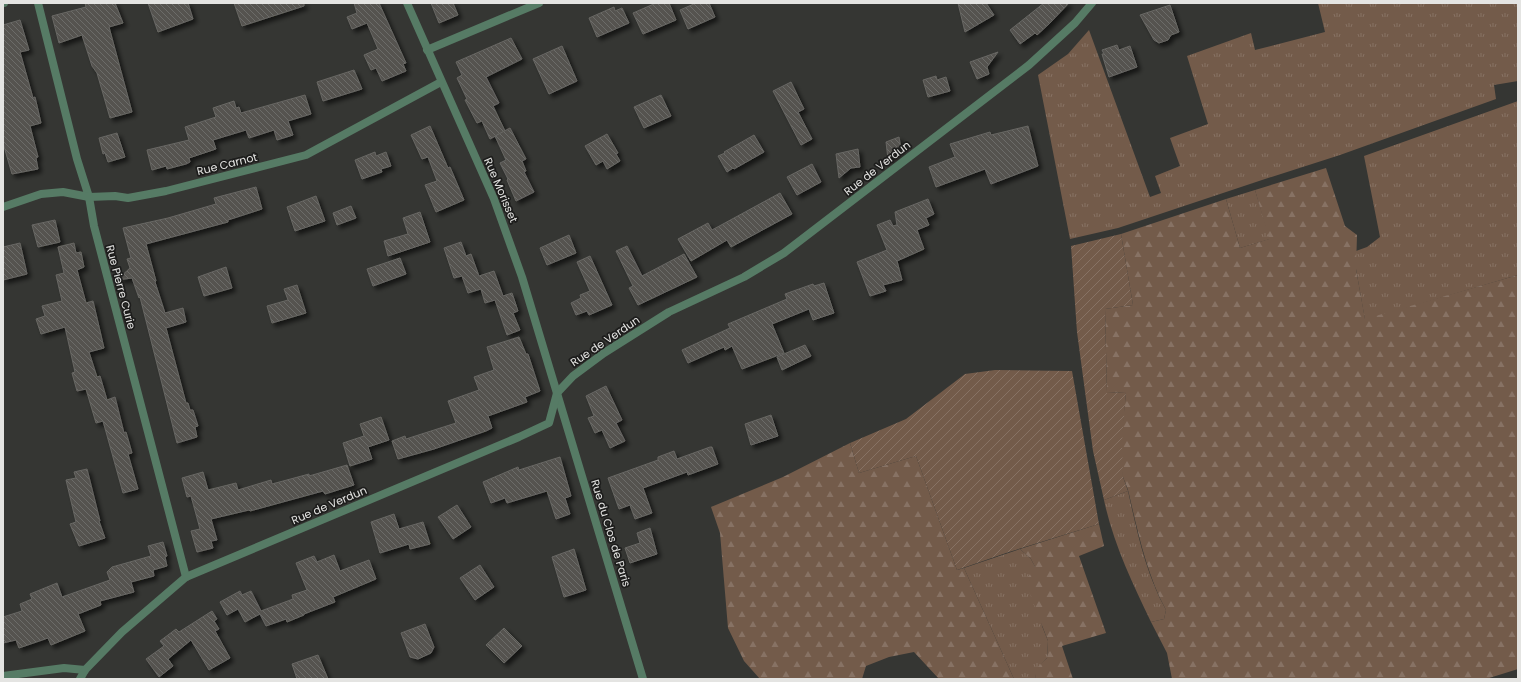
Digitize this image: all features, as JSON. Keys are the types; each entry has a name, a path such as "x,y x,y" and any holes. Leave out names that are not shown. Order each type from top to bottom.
{"street":[{"name":"Rue Pierre Curie","path":"38,3 89,197 94,226 186,577"},
{"name":"Rue Morisset","path":"407,3 494,199 522,277 557,393"},
{"path":"427,50 539,3"},
{"name":"Rue de Verdun","path":"80,679 85,670 122,632 186,577 550,423 557,393 573,376 604,352 669,312 744,277 784,253 1029,65 1075,23 1092,3"},
{"name":"Rue Carnot","path":"3,207 41,194 63,192 89,197 115,196 128,198 166,191 306,155 441,82"},
{"name":"Rue du Clos de Paris","path":"557,393 643,679"},
{"path":"3,676 64,668 85,670"}],"green space":[{"path":"1318,3 1518,3 1518,81 1494,85 1496,99 1340,155 1118,228 1070,239 1038,75 1068,54 1089,30 1150,197 1161,193 1155,176 1180,166 1170,138 1208,124 1187,56 1251,33 1255,50 1325,32"},
{"path":"1518,101 1518,275 1365,320 1356,269 1356,251 1367,247 1380,237 1364,156"},
{"path":"1326,168 1345,226 1357,235 1356,269 1365,319 1518,275 1518,669 1486,679 1172,679 1167,653 1151,622 1164,619 1166,610 1153,583 1148,568 1129,492 1123,477 1121,446 1126,392 1107,393 1105,309 1133,305 1121,234 1226,199 1240,248 1269,239 1255,190"},
{"path":"1255,190 1270,239 1240,248 1226,199"},
{"path":"1121,234 1133,305 1105,309 1107,393 1126,392 1122,442 1123,477 1128,491 1104,500 1093,451 1077,332 1071,246"},
{"path":"995,370 1072,371 1099,524 957,570 916,456 859,473 850,443 906,419 965,374"},
{"path":"850,443 859,473 916,456 957,570 964,568 1014,679 939,679 914,652 889,657 866,666 862,679 760,679 744,661 728,628 720,533 711,507 783,477"},
{"path":"1128,491 1148,567 1166,610 1164,619 1151,622 1130,577 1112,532 1104,500"},
{"path":"1099,524 1104,546 1079,556 1106,633 1062,646 1073,679 1035,679 1036,669 1047,658 1048,641 1025,581 1035,567 1031,559 1020,549"},
{"path":"1020,549 1031,559 1035,567 1042,626 1048,641 1047,658 1037,669 1035,679 1014,679 964,568"}],"building":[{"path":"85,3 115,3 123,23 109,27 132,112 110,118 97,73 92,66 82,35 59,43 52,16 86,7"},
{"path":"148,3 188,3 193,19 158,32"},
{"path":"234,3 304,3 304,6 242,26"},
{"path":"354,3 379,3 406,63 403,64 406,71 382,81 376,68 371,70 364,55 378,49 367,23 352,29 347,17 357,13"},
{"path":"431,3 453,3 458,15 439,23"},
{"path":"656,3 669,3 676,20 643,34 633,13"},
{"path":"696,3 709,3 715,17 688,29 680,10"},
{"path":"958,3 986,3 994,15 965,32"},
{"path":"1044,3 1069,3 1037,35 1035,33 1020,44 1010,30"},
{"path":"1170,5 1179,32 1171,35 1168,40 1159,43 1154,40 1140,15"},
{"path":"614,7 615,11 622,8 629,23 597,37 589,18"},
{"path":"20,20 29,50 20,52 33,98 35,97 41,123 30,126 38,157 36,158 38,169 12,174 3,143 3,25"},
{"path":"511,38 522,59 486,77 499,103 493,106 505,131 490,139 482,121 477,123 465,100 467,99 457,78 462,75 456,62"},
{"path":"1117,45 1119,50 1130,46 1137,67 1109,77 1102,50"},
{"path":"562,46 577,81 549,94 533,59"},
{"path":"998,52 987,67 989,74 977,79 970,62"},
{"path":"354,70 362,89 323,101 317,82"},
{"path":"936,76 937,80 946,77 950,91 928,97 923,80"},
{"path":"791,82 804,109 798,112 812,139 801,145 773,91"},
{"path":"305,95 311,114 288,121 293,135 277,140 274,130 249,138 246,130 213,140 216,149 189,158 190,162 186,164 167,169 166,166 152,170 147,150 189,140 185,127 216,117 213,108 234,101 236,108 239,107 241,113"},
{"path":"661,95 671,116 644,128 634,107"},
{"path":"430,126 464,200 436,212 425,185 437,181 428,157 422,159 411,135"},
{"path":"1028,126 1038,166 991,184 985,169 936,187 929,167 955,157 950,144 990,132 991,135"},
{"path":"510,128 526,159 522,161 526,171 524,172 534,192 516,201 500,163 506,160 495,136"},
{"path":"117,133 125,157 108,162 105,153 103,154 99,138"},
{"path":"607,134 618,153 616,154 620,161 607,169 603,161 596,165 585,146"},
{"path":"754,135 764,152 727,172 718,156"},
{"path":"899,137 901,149 888,159 886,142"},
{"path":"858,149 860,167 851,168 839,178 836,154"},
{"path":"375,152 376,156 386,152 391,166 381,169 382,172 362,179 355,160"},
{"path":"812,164 821,182 797,195 787,177"},
{"path":"256,187 262,209 228,220 228,222 146,244 156,281 155,282 165,313 183,308 186,322 166,328 186,403 188,403 190,410 193,410 198,426 195,427 197,437 177,443 140,297 139,298 132,278 117,280 130,268 127,259 131,258 123,228 168,218 216,204 214,198"},
{"path":"780,193 792,214 731,247 727,240 691,261 678,239 708,223 712,230"},
{"path":"316,196 325,221 295,231 287,207"},
{"path":"928,199 934,214 926,218 929,225 917,230 924,249 897,261 902,280 883,285 886,291 870,296 857,262 887,250 877,225 890,220 893,226 897,225 895,212"},
{"path":"351,206 356,218 337,225 333,213"},
{"path":"420,212 430,242 388,256 384,241 408,234 403,218"},
{"path":"55,220 60,242 38,247 32,225"},
{"path":"569,235 576,253 547,265 540,248"},
{"path":"461,242 466,256 471,254 479,276 494,271 503,296 512,293 518,311 513,313 520,330 507,335 495,300 485,303 481,289 468,293 462,276 454,278 444,248"},
{"path":"20,243 27,274 3,280 3,247"},
{"path":"74,243 76,253 81,252 84,267 77,270 86,303 93,301 104,348 89,352 97,377 100,376 107,400 115,397 124,433 126,432 132,453 128,454 138,489 123,493 103,421 96,423 86,389 77,391 72,373 75,372 65,327 41,334 36,319 45,316 42,306 62,301 56,275 64,273 58,247"},
{"path":"627,246 642,276 684,254 697,277 638,305 629,288 633,286 616,251"},
{"path":"590,256 612,305 589,315 587,311 576,315 571,303 581,298 580,295 590,291 577,262"},
{"path":"400,258 406,274 373,286 367,269"},
{"path":"226,267 232,288 204,296 198,277"},
{"path":"824,283 834,313 813,320 809,309 772,324 784,353 742,369 732,346 725,350 724,347 688,363 682,350 730,328 728,324 787,299 785,294 813,284 814,286"},
{"path":"297,285 306,313 272,323 267,306 288,300 284,289"},
{"path":"519,337 526,354 528,354 540,391 525,397 527,402 488,416 492,428 486,431 434,449 398,459 392,441 405,436 406,439 456,423 448,401 479,390 474,377 494,370 487,347"},
{"path":"805,345 811,356 782,370 777,357"},
{"path":"606,386 622,420 616,423 625,441 610,448 602,430 595,433 588,418 594,416 586,396"},
{"path":"771,415 778,436 751,445 745,424"},
{"path":"381,417 389,440 368,447 372,459 350,466 343,443 364,436 360,424"},
{"path":"712,447 718,464 688,475 687,472 643,488 652,513 635,519 630,505 619,509 608,478 658,460 658,457 674,451 677,459"},
{"path":"560,457 571,496 565,498 570,514 556,519 547,491 507,503 505,498 491,503 483,482 518,467 519,470"},
{"path":"347,465 354,485 325,494 323,491 250,511 211,519 217,540 211,541 213,548 197,552 191,531 200,529 191,496 187,497 182,478 203,472 208,490 236,483 238,490 271,480 272,484 309,474 309,476"},
{"path":"87,469 99,521 105,538 79,546 70,524 76,522 66,480 76,478 74,472"},
{"path":"457,505 471,527 453,539 438,517"},
{"path":"394,514 399,529 423,522 430,544 410,549 409,544 380,553 371,522"},
{"path":"650,528 657,554 630,563 625,548 640,543 637,533"},
{"path":"163,542 167,556 165,557 167,566 153,570 154,576 131,582 134,592 100,601 101,605 78,614 85,631 51,645 48,638 19,648 16,640 3,643 3,617 22,611 20,604 32,599 30,594 57,583 62,597 110,580 107,572 112,567 151,556 148,546"},
{"path":"574,549 586,590 564,597 552,557"},
{"path":"334,555 340,571 369,560 376,579 333,597 335,602 287,622 286,619 266,626 260,614 245,622 238,609 227,615 220,602 240,591 242,595 251,591 261,611 293,599 292,595 307,590 296,563 314,556 317,562"},
{"path":"480,565 494,587 475,600 460,578"},
{"path":"212,611 217,619 214,621 219,629 215,631 230,658 209,670 191,640 168,659 173,666 159,677 146,659 164,646 160,641 176,629 179,632"},
{"path":"425,624 434,647 431,653 418,659 410,657 401,633"},
{"path":"504,628 522,646 504,663 486,645"},
{"path":"318,655 328,679 297,679 292,664"}]}
